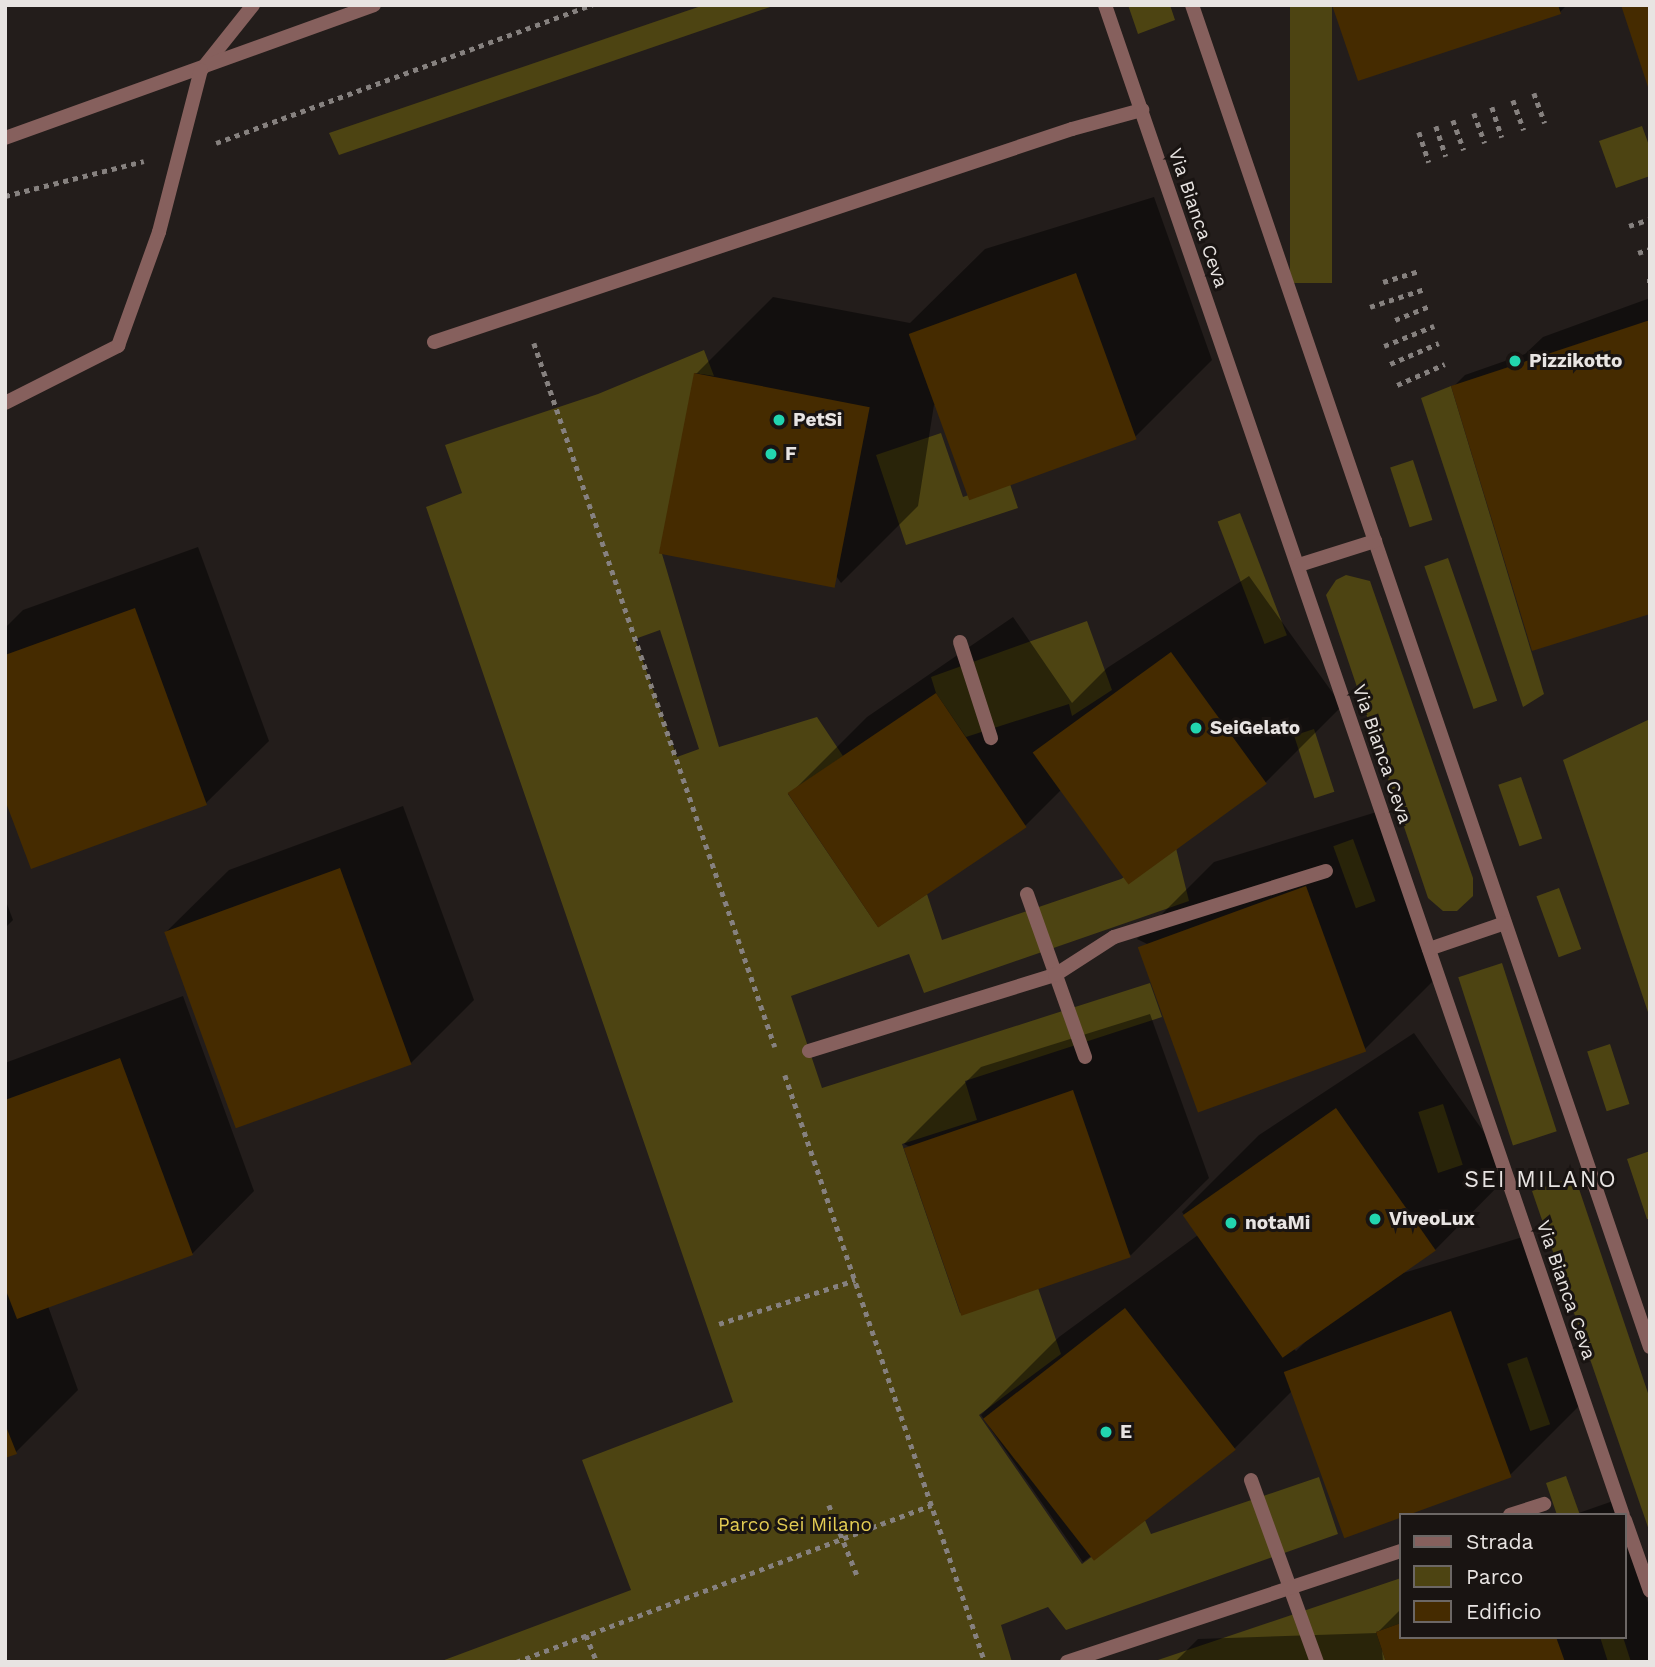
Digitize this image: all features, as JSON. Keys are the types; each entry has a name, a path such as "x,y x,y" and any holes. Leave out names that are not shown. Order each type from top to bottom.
{"street":[{"path":"5,403 118,346 159,232 201,70 253,5"},
{"path":"5,138 201,70 374,5"},
{"name":"Via Bianca Ceva","path":"1105,5 1265,480 1299,565 1622,1513"},
{"path":"1192,5 1650,1347"},
{"path":"434,342 1142,110"},
{"path":"1299,565 1375,541"},
{"path":"960,642 990,735"},
{"path":"809,1051 1055,975 1114,937 1326,871"},
{"path":"1027,894 1082,1050"},
{"path":"1429,949 1505,923"},
{"path":"1251,1479 1317,1662"},
{"path":"1516,1513 1544,1504"},
{"path":"1627,1526 1650,1591"},
{"path":"1067,1662 1400,1551"}],"path":[{"path":"204,147 592,5"},
{"path":"1534,93 1545,123"},
{"path":"1513,100 1524,130"},
{"path":"1492,107 1503,137"},
{"path":"1474,113 1485,143"},
{"path":"1453,120 1464,150"},
{"path":"1436,126 1446,156"},
{"path":"1419,132 1429,162"},
{"path":"5,196 150,160"},
{"path":"1629,226 1650,219"},
{"path":"1638,253 1650,249"},
{"path":"1383,282 1420,271"},
{"path":"1370,307 1425,289"},
{"path":"1395,320 1430,306"},
{"path":"524,312 779,1060"},
{"path":"1384,346 1434,326"},
{"path":"1390,364 1439,343"},
{"path":"1397,385 1445,364"},
{"path":"784,1073 985,1662"},
{"path":"719,1324 855,1280"},
{"path":"829,1504 857,1574"},
{"path":"516,1662 932,1504"},
{"path":"586,1635 597,1662"}],"green space":[{"path":"704,5 776,5 339,155 329,133"},
{"path":"1128,5 1170,5 1175,20 1138,34"},
{"path":"1290,5 1332,5 1332,283 1290,283"},
{"path":"1642,126 1650,148 1650,176 1616,188 1599,141"},
{"name":"Parco Sei Milano","path":"704,350 714,376 695,373 662,554 719,747 817,717 843,756 788,794 878,927 927,894 942,940 1121,879 1175,844 1189,901 924,993 909,954 791,996 822,1088 1150,983 1162,1017 965,1081 977,1120 902,1144 960,1313 1038,1288 1061,1354 979,1415 1082,1564 1144,1518 1151,1534 1319,1477 1338,1534 1066,1630 1048,1607 1001,1625 1012,1662 439,1662 631,1590 582,1460 733,1402 426,507 462,493 445,445 598,394","holes":["660,630 699,749 677,757 635,639"]},
{"path":"1451,386 1544,694 1523,707 1421,398"},
{"path":"941,433 963,497 1009,481 1018,508 906,545 876,455"},
{"path":"1413,460 1432,520 1410,527 1390,467"},
{"path":"1240,513 1287,635 1265,644 1218,522"},
{"path":"1448,558 1497,701 1474,709 1424,566"},
{"path":"1346,575 1370,581 1473,878 1473,896 1457,911 1443,911 1428,898 1326,595 1336,580"},
{"path":"1087,621 1112,690 1072,716 1069,704 966,737 936,693 931,677"},
{"path":"1650,719 1650,1018 1563,760"},
{"path":"1314,729 1334,792 1314,798 1294,735"},
{"path":"1521,777 1542,838 1519,846 1498,785"},
{"path":"1353,839 1376,901 1356,908 1333,846"},
{"path":"1559,888 1581,949 1559,957 1536,896"},
{"path":"1502,963 1557,1131 1513,1146 1458,977"},
{"path":"1610,1044 1629,1104 1607,1111 1587,1051"},
{"path":"1443,1104 1463,1165 1438,1173 1418,1112"},
{"path":"1650,1151 1650,1219 1647,1219 1627,1159"},
{"path":"1575,1177 1650,1399 1650,1533 1532,1191"},
{"path":"1527,1357 1550,1424 1530,1431 1507,1364"},
{"path":"1566,1476 1579,1513 1556,1513 1546,1483"},
{"path":"1400,1578 1400,1623 1376,1632 1386,1662 1152,1662"},
{"path":"1601,1639 1624,1639 1631,1662 1608,1662"}],"building":[{"path":"1332,5 1558,5 1561,14 1358,81"},
{"path":"1621,5 1650,5 1650,90 1649,90"},
{"path":"1076,273 1137,439 969,500 909,334"},
{"path":"1650,320 1650,614 1532,651 1451,386"},
{"name":"F","path":"694,373 870,407 835,588 659,554"},
{"path":"135,608 207,805 31,869 5,800 5,655"},
{"path":"1171,652 1267,784 1128,884 1033,753"},
{"path":"936,693 1027,827 878,927 788,793"},
{"path":"340,868 411,1064 236,1128 164,932"},
{"path":"1306,886 1366,1051 1198,1113 1138,947"},
{"path":"120,1058 193,1255 17,1319 5,1288 5,1100"},
{"path":"1073,1090 1131,1257 961,1316 904,1148"},
{"path":"1336,1108 1436,1251 1283,1358 1183,1215"},
{"name":"E","path":"1125,1308 1236,1450 1094,1561 983,1419"},
{"path":"1451,1311 1512,1477 1414,1513 1400,1513 1400,1518 1344,1538 1284,1372"},
{"path":"5,1424 17,1454 5,1458"},
{"path":"1400,1623 1400,1639 1557,1639 1565,1662 1386,1662 1376,1632"}],"place":[{"name":"Pizzikotto","path":"1515,361"},
{"name":"PetSi","path":"779,420"},
{"name":"F","path":"771,454"},
{"name":"SeiGelato","path":"1196,728"},
{"name":"ViveoLux","path":"1375,1219"},
{"name":"notaMi","path":"1231,1223"},
{"name":"E","path":"1106,1432"}],"district":[{"name":"SEI MILANO","path":"1541,1180"}]}
